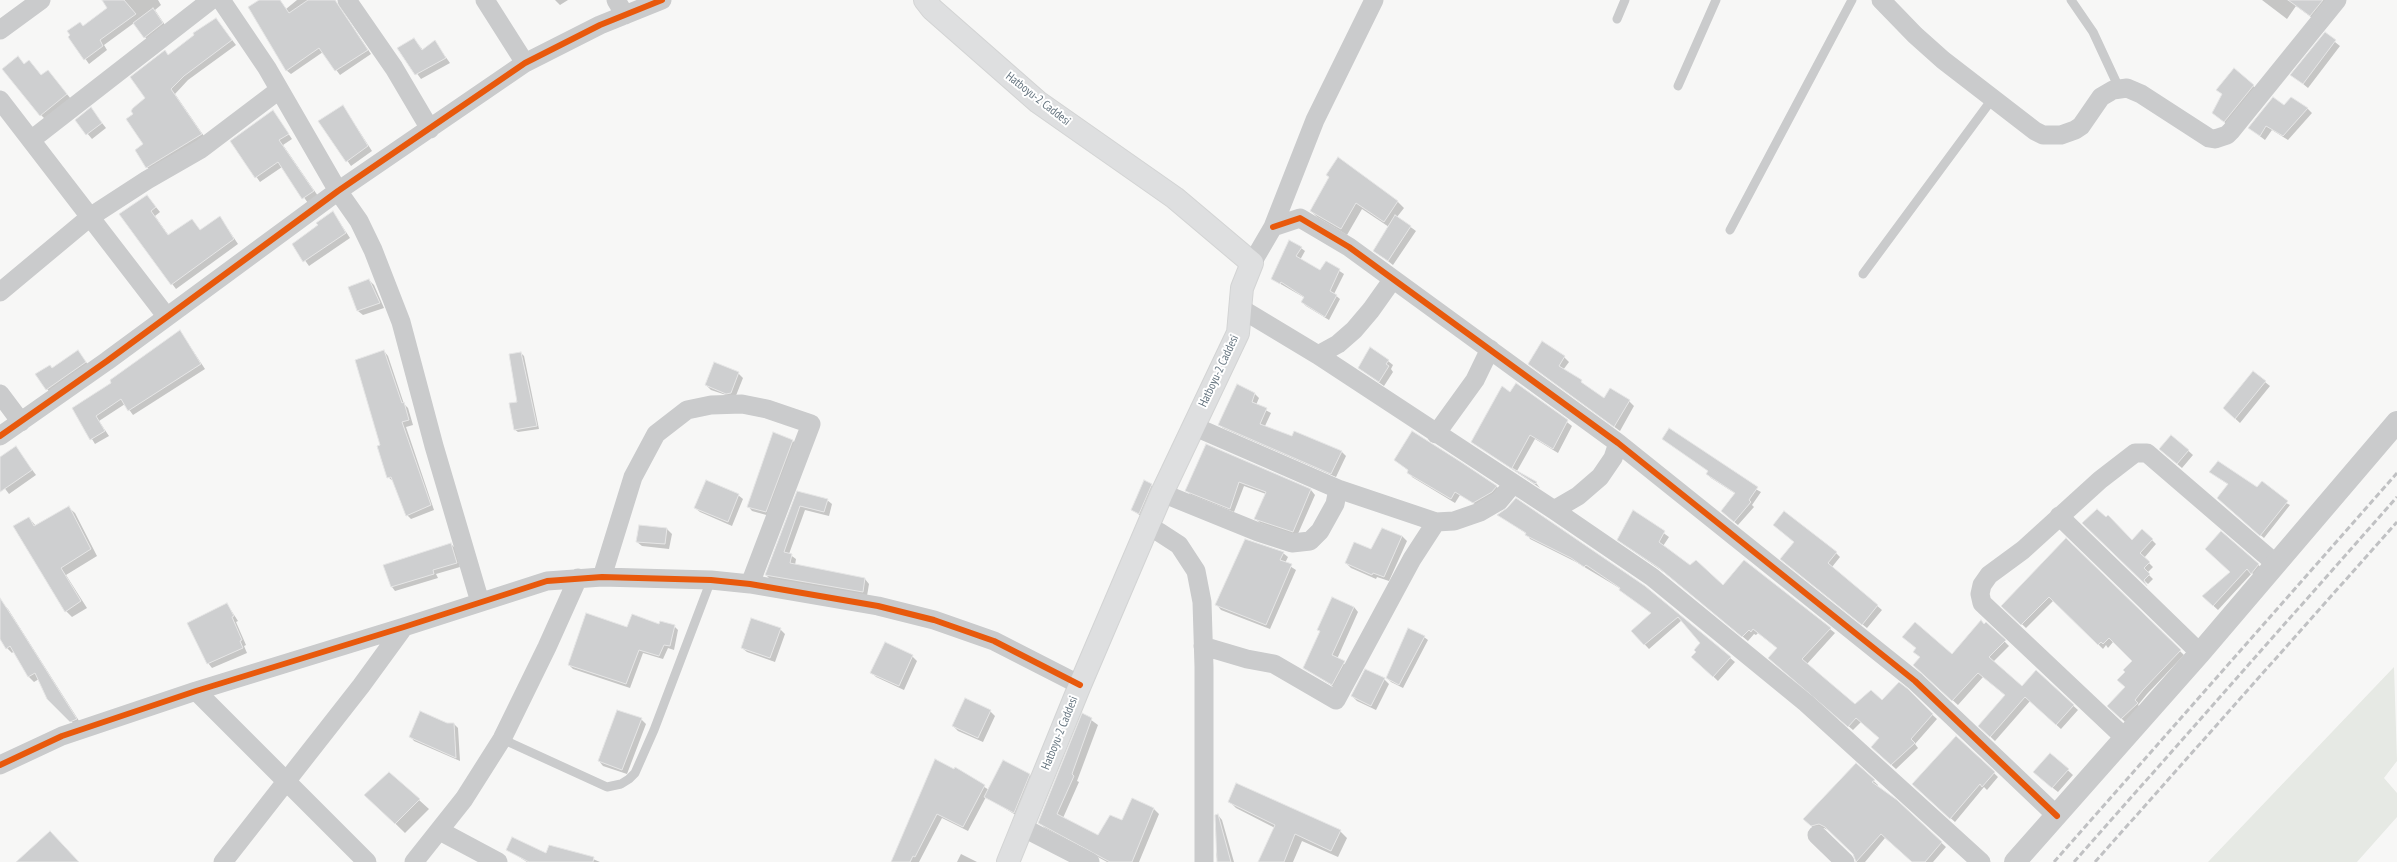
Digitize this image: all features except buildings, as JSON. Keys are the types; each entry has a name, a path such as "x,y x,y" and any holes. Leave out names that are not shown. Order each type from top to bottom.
{"main road":[{"name":"Hatboyu-2 Caddesi","path":"925,0 932,9 1038,102 1175,198 1252,263 1242,288 1238,333 1162,493 1080,685 1008,862"}],"street":[{"path":"0,30 41,0"},
{"path":"30,140 211,0"},
{"path":"222,0 267,68 308,136 338,191 359,221 373,250 402,322 434,446 480,602"},
{"path":"347,0 394,68 430,129"},
{"path":"485,0 525,63"},
{"path":"0,436 167,317 338,191 525,63 600,25 620,7 662,0"},
{"path":"1252,263 1273,226 1315,120 1374,0"},
{"path":"1881,0 1932,50 2035,131 2052,136 2075,130 2081,126 2101,97 2119,88 2127,88 2141,94 2209,138 2222,137 2231,131 2337,0"},
{"path":"0,292 90,217 147,180 201,148 279,90"},
{"path":"0,100 167,317"},
{"path":"1273,226 1300,218 1349,247 1618,443 1915,681 2057,816"},
{"path":"1318,356 1338,344 1354,330 1371,310 1393,279"},
{"path":"1240,308 1318,356 1554,510 1652,577 1740,647 1806,703 1981,862"},
{"path":"1436,434 1474,380 1490,349"},
{"path":"0,394 21,422"},
{"path":"602,577 633,477 656,434 687,410 711,405 742,404 767,409 811,424 750,584"},
{"path":"2015,862 2057,816 2124,737 2200,653 2397,422"},
{"path":"1193,426 1338,489 1436,522 1454,521 1480,512 1499,501 1513,484"},
{"path":"1554,510 1578,496 1600,477 1613,458 1618,443"},
{"path":"2124,737 1982,603 1980,594 1982,585 1989,575 2023,550 2059,516 2135,453 2147,453 2276,564"},
{"path":"1162,493 1258,532 1292,544 1310,541 1320,531 1335,504 1338,489"},
{"path":"2059,516 2200,653"},
{"path":"1203,646 1247,659 1274,664 1336,700 1412,559 1436,522"},
{"path":"1148,528 1159,532 1179,545 1196,570 1202,602 1204,862"},
{"path":"0,765 62,736 196,691 404,627 547,580 602,577 711,580 750,584 878,606 934,620 994,641 1080,685"},
{"path":"414,862 440,831 502,739 547,647 578,578"},
{"path":"223,862 362,686 404,627"},
{"path":"196,691 367,862"},
{"path":"1022,827 1090,862"},
{"path":"440,831 498,862"},
{"path":"1817,835 1845,862"}],"lane":[{"path":"1617,19 1625,0"},
{"path":"1678,86 1716,0"},
{"path":"1730,230 1852,0"},
{"path":"2071,0 2092,32 2119,88"},
{"path":"1863,274 1993,98"},
{"path":"502,739 607,787 621,784 628,780 635,772 654,730 711,580"}],"shaded area":[{"path":"2394,667 2397,761 2384,778 2397,793 2397,817 2357,862 2208,862"}],"railway":[{"path":"2054,862 2397,473"},
{"path":"2074,862 2397,497"},
{"path":"2095,862 2397,522"}],"cycle path":[{"path":"0,436 107,361 338,191 525,63 600,25 662,0"},
{"path":"1273,227 1300,218 1349,247 1618,443 1915,681 2057,816"},
{"path":"0,765 62,736 196,691 547,581 602,577 711,580 750,584 878,606 934,620 994,641 1080,685"}]}
